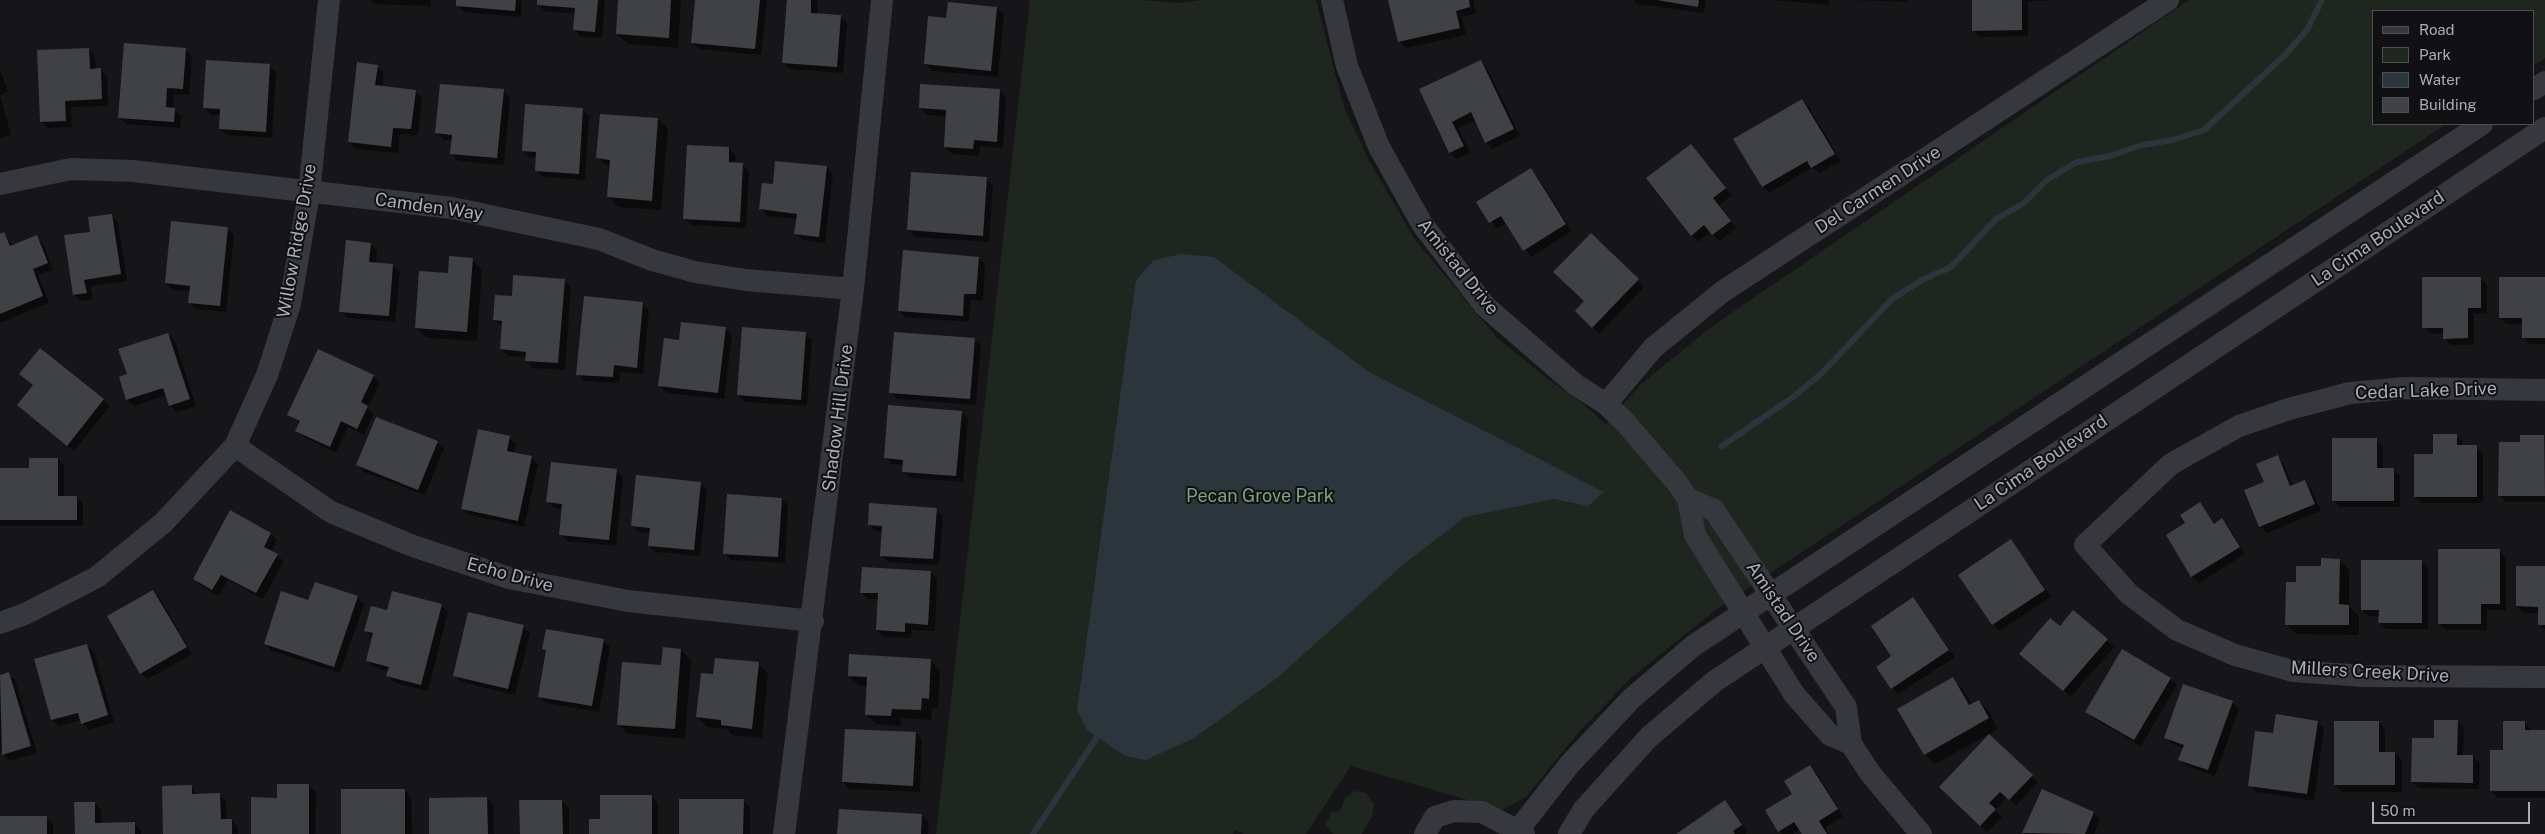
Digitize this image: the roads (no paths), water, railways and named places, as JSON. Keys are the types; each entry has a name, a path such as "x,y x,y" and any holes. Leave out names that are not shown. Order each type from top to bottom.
{"street":[{"name":"Willow Ridge Drive","path":"0,623 25,614 97,577 163,523 235,446 267,375 290,304 309,193 329,0"},
{"name":"Shadow Hill Drive","path":"784,834 813,621 853,289 882,0"},
{"name":"Amistad Drive","path":"1332,0 1347,66 1379,147 1422,224 1485,306 1576,385 1606,404 1625,422 1688,499 1714,510 1846,707 1851,744 1870,773 1920,834"},
{"name":"Del Carmen Drive","path":"1606,404 1653,348 1722,292 2160,2"},
{"path":"1424,834 1435,817 1454,811 1482,812 1519,833 1569,765 1631,699 1693,646 2480,125"},
{"name":"La Cima Boulevard","path":"1568,834 1584,810 1649,737 1715,681 2545,128"},
{"name":"Camden Way","path":"0,184 71,169 133,171 309,193 452,208 599,239 652,260 695,272 746,280 853,289"},
{"name":"Cedar Lake Drive","path":"2085,545 2171,464 2239,426 2350,393 2405,388 2545,390"},
{"name":"Echo Drive","path":"235,446 330,512 413,546 509,578 628,601 813,621"},
{"name":"Amistad Drive","path":"1688,499 1695,534 1794,694 1830,734 1851,744"},
{"name":"Millers Creek Drive","path":"2085,545 2129,594 2177,630 2235,655 2293,671 2364,676 2545,677"}],"water":[{"path":"1181,254 1214,257 1369,372 1604,492 1588,506 1554,499 1465,517 1405,563 1277,678 1194,738 1146,760 1125,756 1087,730 1077,710 1136,280 1154,260"}],"waterway":[{"path":"1722,446 1793,397 1821,374 1892,299 1922,280 1951,267 1996,219 2024,203 2047,180 2077,162 2110,156 2142,145 2173,140 2204,130 2285,55 2307,30 2322,0"},
{"path":"1033,834 1097,737 1103,731"}],"park label":[{"name":"Pecan Grove Park","path":"1260,496"}]}
